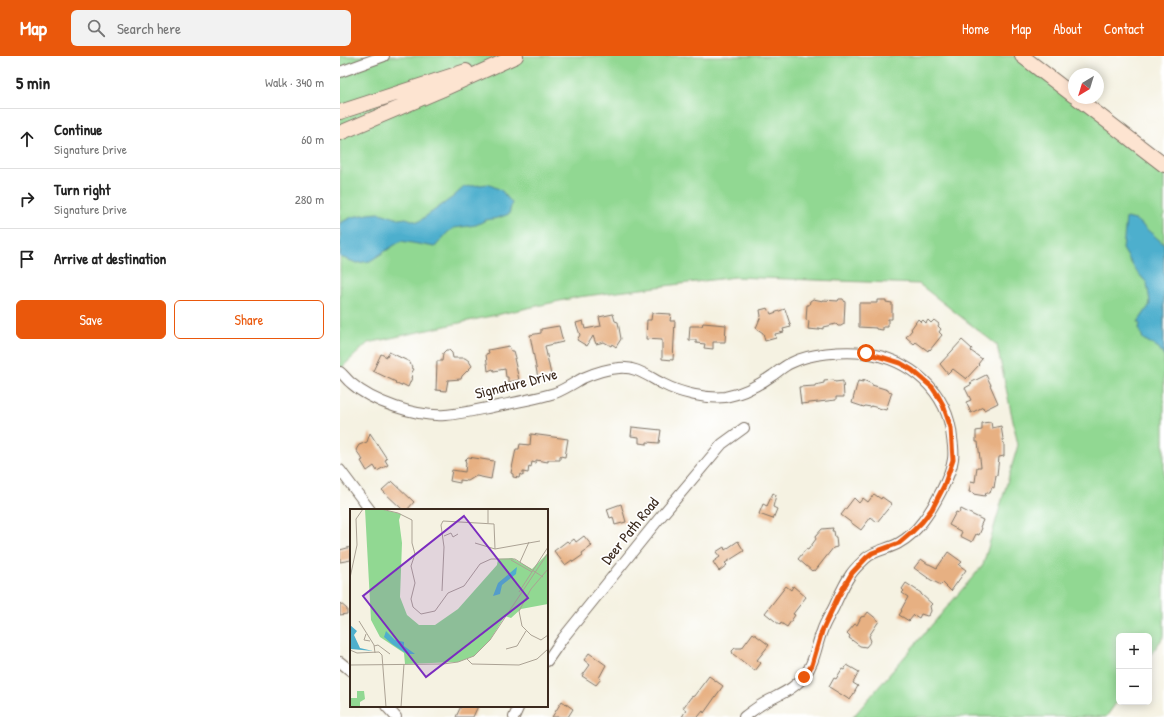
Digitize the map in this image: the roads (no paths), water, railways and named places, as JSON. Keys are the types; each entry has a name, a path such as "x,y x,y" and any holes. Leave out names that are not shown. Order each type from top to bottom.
{"main road":[{"path":"340,112 512,56"},
{"path":"340,133 516,56"},
{"path":"1022,56 1068,91"},
{"path":"1085,104 1164,165"}],"street":[{"path":"340,72 384,56"},
{"name":"Signature Drive","path":"340,372 351,383 375,399 402,409 420,413 445,415 510,404 556,392 587,376 619,368 630,368 644,373 675,390 689,394 713,397 729,396 743,392 770,377 791,362 831,353 861,353 881,357 900,363 922,378 932,387 943,405 951,428 953,450 953,460 950,470 944,486 932,509 922,522 899,543 872,553 852,573 838,597 822,631 812,665 798,683 791,689 758,707 744,717"},
{"name":"Deer Path Road","path":"548,659 562,638 722,444 744,428"},
{"path":"340,470 369,509"},
{"path":"340,662 350,670"},
{"path":"387,707 396,717"},
{"path":"514,717 519,707"}],"water":[{"path":"488,184 501,190 512,203 509,214 486,220 476,225 454,228 448,232 435,247 401,241 370,261 357,263 340,257 340,223 352,217 380,213 399,219 406,218 418,222 453,197 464,187"},
{"path":"1126,218 1136,220 1164,244 1164,357 1159,348 1143,339 1139,328 1140,324 1138,322 1149,306 1150,302 1147,283 1136,271 1123,249"}]}
